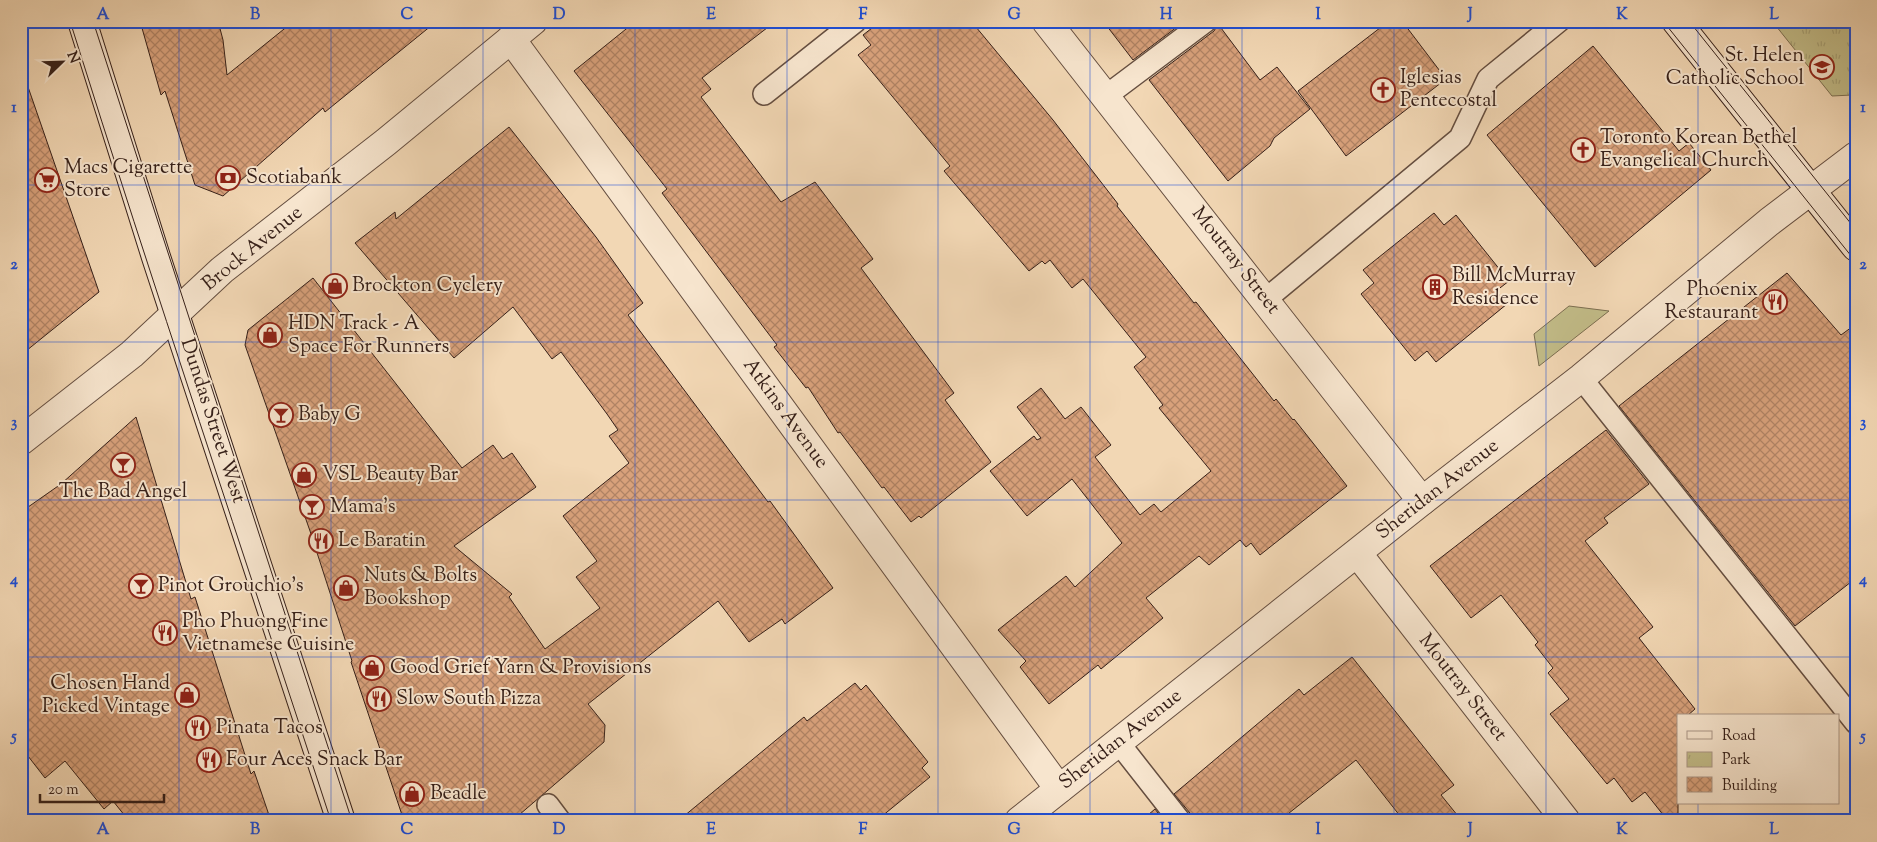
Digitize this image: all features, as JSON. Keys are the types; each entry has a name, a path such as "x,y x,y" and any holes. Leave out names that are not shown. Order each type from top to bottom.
{"street":[{"name":"Dundas Street West","path":"82,21 156,257 177,314 342,821"},
{"name":"Brock Avenue","path":"21,441 132,354 222,270 386,142 533,21"},
{"name":"Moutray Street","path":"1046,21 1422,501"},
{"path":"1676,21 1856,247"},
{"name":"Atkins Avenue","path":"511,39 1059,789"},
{"name":"Sheridan Avenue","path":"1019,821 1358,554 1422,501 1581,378 1769,222 1856,156"},
{"name":"Moutray Street","path":"1358,554 1566,821"}],"lane":[{"path":"764,94 856,21"},
{"path":"1106,96 1206,21"},
{"path":"1266,300 1460,138 1488,79 1559,21"},
{"path":"1581,378 1856,723"},
{"path":"1118,742 1180,821"}],"green space":[{"name":"St. Helen Catholic School","path":"1772,21 1856,21 1856,92 1852,95 1832,96"},
{"path":"1569,306 1609,311 1539,366 1534,334"}],"building":[{"path":"140,21 218,21 223,40 227,75 294,21 437,21 325,112 323,108 223,196 195,185 165,91 161,95"},
{"path":"636,21 776,21 702,78 711,89 701,97 781,202 815,182 873,259 861,268 954,393 945,400 991,462 921,518 919,516 911,522 884,487 882,488 840,432 838,433 808,387 806,388 774,347 777,345 662,193 667,189 574,71"},
{"path":"881,21 971,21 1053,120 1118,204 1117,206 1194,303 1196,302 1274,401 1276,399 1294,419 1347,486 1260,555 1251,543 1246,547 1240,540 1209,565 1199,556 1146,598 1163,618 1101,669 1098,665 1049,704 1020,667 1026,661 998,630 1066,576 1075,587 1122,543 1072,479 1027,516 990,471 1034,436 1037,440 1041,438 1017,407 1041,388 1065,419 1081,407 1111,445 1095,457 1140,515 1154,504 1161,512 1211,471 1159,408 1163,405 1134,367 1146,357 1083,279 1072,288 1050,260 1045,264 1042,261 1029,271 944,171 950,166 858,55 871,45 863,35"},
{"path":"1103,21 1185,21 1133,60"},
{"name":"Iglesias Pentecostal","path":"1389,21 1402,21 1446,79 1346,156 1298,91"},
{"path":"1218,24 1260,80 1277,67 1310,109 1274,138 1270,146 1228,181 1149,80 1214,31"},
{"name":"Toronto Korean Bethel Evangelical Church","path":"1593,46 1679,151 1689,143 1711,170 1595,267 1487,135"},
{"path":"27,84 99,292 21,355 21,85"},
{"path":"509,127 596,237 643,303 628,315 768,502 770,501 833,588 785,624 782,619 749,642 718,601 588,704 605,725 604,742 512,821 404,821 310,531 245,345 248,330 313,278 462,468 493,445 503,459 512,453 536,487 454,546 512,594 509,597 545,649 600,608 576,577 597,561 563,516 629,463 609,436 618,430 561,352 552,359 513,307 454,358 355,243 395,212 396,219"},
{"name":"Bill McMurray Residence","path":"1434,213 1444,225 1456,215 1509,281 1496,291 1507,304 1436,362 1427,351 1415,361 1361,294 1374,283 1363,270"},
{"path":"1787,273 1841,335 1856,324 1856,578 1795,626 1619,406"},
{"path":"136,417 191,599 195,597 251,774 254,771 271,821 129,821 113,801 104,809 65,761 45,778 21,747 21,512 61,484"},
{"path":"1606,430 1649,484 1604,518 1608,523 1585,541 1653,627 1639,638 1695,709 1689,714 1677,714 1678,821 1668,821 1645,792 1632,802 1614,778 1607,784 1550,714 1569,699 1548,673 1553,668 1535,645 1538,642 1501,595 1471,618 1430,566"},
{"path":"1352,657 1454,785 1441,795 1462,821 1404,821 1356,760 1279,821 1192,821 1190,813 1174,794 1299,689 1304,695"},
{"path":"855,683 861,690 866,685 928,762 922,768 930,777 876,821 678,821 804,717 807,721"},
{"path":"1155,809 1164,821 1141,821"}],"tram line":[{"path":"70,21 331,821"},
{"path":"93,21 352,821"},
{"path":"1663,21 1856,262"},
{"path":"1689,21 1856,230"}],"place":[{"name":"St. Helen Catholic School","path":"1822,67"},
{"name":"Iglesias Pentecostal","path":"1383,90"},
{"name":"Toronto Korean Bethel Evangelical Church","path":"1583,150"},
{"name":"Scotiabank","path":"228,178"},
{"name":"Macs Cigarette Store","path":"47,180"},
{"name":"Brockton Cyclery","path":"335,286"},
{"name":"Bill McMurray Residence","path":"1435,287"},
{"name":"Phoenix Restaurant","path":"1775,302"},
{"name":"HDN Track - A Space For Runners","path":"270,335"},
{"name":"Baby G","path":"281,415"},
{"name":"The Bad Angel","path":"123,465"},
{"name":"VSL Beauty Bar","path":"304,475"},
{"name":"Mama’s","path":"312,507"},
{"name":"Le Baratin","path":"321,541"},
{"name":"Pinot Grouchio's","path":"141,586"},
{"name":"Nuts & Bolts Bookshop","path":"346,588"},
{"name":"Pho Phuong Fine Vietnamese Cuisine","path":"165,633"},
{"name":"Good Grief Yarn & Provisions","path":"372,668"},
{"name":"Chosen Hand Picked Vintage","path":"187,695"},
{"name":"Slow South Pizza","path":"379,699"},
{"name":"Pinata Tacos","path":"198,728"},
{"name":"Four Aces Snack Bar","path":"209,760"},
{"name":"Beadle","path":"412,794"}]}
